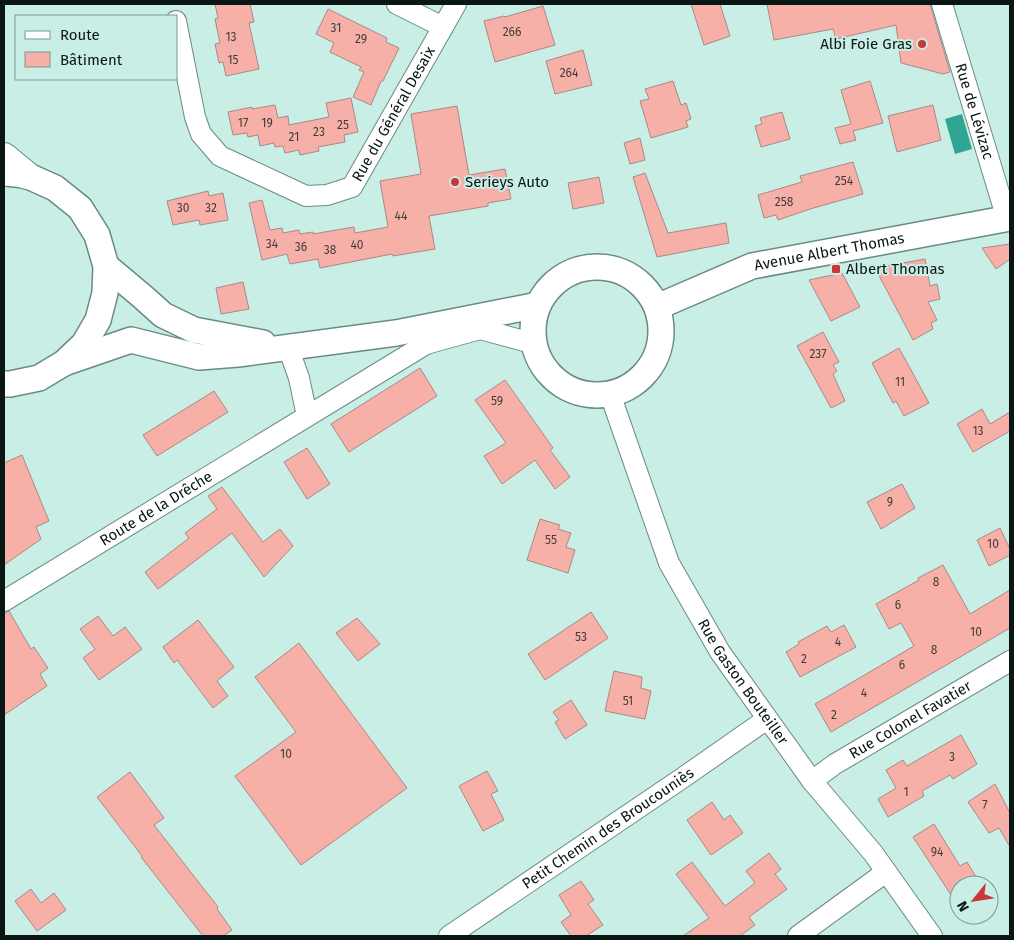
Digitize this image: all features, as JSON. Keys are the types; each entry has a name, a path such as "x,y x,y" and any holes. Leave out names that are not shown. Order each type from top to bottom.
{"highway":[{"path":"4,157 15,174"}],"main road":[{"path":"15,174 55,188 80,208 97,235 106,266 105,293 98,320 84,344 64,363"},
{"name":"Avenue Albert Thomas","path":"657,307 752,266 1009,218"},
{"path":"106,266 163,315 194,330 288,347"},
{"path":"587,267 608,268 629,275 645,288 657,307 661,322 661,338 657,354 650,368 639,380 626,389 610,394 588,395 567,388 550,376 532,343 532,331 538,305 550,287 567,274 587,267"},
{"path":"4,384 39,378 64,363 131,340 198,356 238,354 396,333 538,305"}],"street":[{"path":"397,4 443,27"},
{"name":"Rue du Général Desaix","path":"178,31 200,134 220,156 306,196 327,195 352,187 456,4"},
{"name":"Rue de Lévizac","path":"942,4 1009,218"},
{"name":"Route de la Drêche","path":"4,601 426,344 480,329 532,343"},
{"path":"288,347 299,378 308,416"},
{"name":"Rue Gaston Bouteiller","path":"610,394 668,563 720,652 812,781 873,853 932,936"},
{"name":"Rue Colonel Favatier","path":"812,781 835,764 1010,661"},
{"name":"Petit Chemin des Broucouniès","path":"449,936 767,719"},
{"path":"798,936 886,872"}],"shaded area":[{"path":"962,114 972,149 955,154 945,119"}],"building":[{"path":"215,4 250,4 254,22 249,23 259,69 226,76 223,62 219,63 215,44 220,43 215,19 218,18"},
{"path":"691,4 720,4 730,36 704,45"},
{"path":"767,4 930,4 950,72 943,74 901,63 896,25 836,39 833,29 774,40"},
{"path":"543,6 555,45 495,62 484,21"},
{"path":"328,9 387,38 386,42 399,48 383,81 381,81 371,105 353,97 364,72 359,70 361,67 330,52 334,43 316,34"},
{"path":"583,50 592,85 555,94 546,61"},
{"path":"673,81 681,105 686,103 691,119 686,121 688,127 651,138 640,101 649,99 645,89"},
{"path":"870,81 883,123 853,131 856,140 840,144 835,128 851,124 841,90"},
{"path":"351,98 358,132 344,135 345,142 318,147 319,151 300,155 299,150 285,153 283,146 275,147 274,143 260,146 258,135 248,137 247,133 233,135 228,112 275,105 278,118 288,116 289,125 329,117 326,103"},
{"path":"933,105 941,140 897,152 888,116"},
{"path":"457,106 469,175 505,169 511,199 488,203 488,206 429,216 435,249 393,256 392,254 320,268 318,259 290,264 287,254 262,260 249,203 262,200 270,230 282,228 283,233 299,230 300,234 313,232 313,234 354,227 355,233 388,227 380,181 421,174 411,114"},
{"path":"782,112 790,139 761,147 755,126 762,124 760,118"},
{"path":"640,138 645,160 630,164 624,143"},
{"path":"853,162 863,194 778,220 776,215 764,218 758,195 802,182 800,176"},
{"path":"645,173 668,233 726,223 729,243 657,257 633,177"},
{"path":"599,177 604,203 573,209 568,183"},
{"path":"208,191 209,196 223,193 228,220 200,225 199,220 173,225 167,201"},
{"path":"1010,244 1010,259 996,269 982,248"},
{"path":"925,259 930,286 937,284 940,299 928,302 937,320 931,323 933,329 913,340 875,268"},
{"path":"842,273 860,307 831,321 809,280"},
{"path":"243,282 249,309 221,314 216,288"},
{"path":"823,332 839,362 833,365 837,371 833,374 845,401 831,408 797,346"},
{"path":"899,348 929,403 904,416 896,401 893,403 872,363"},
{"path":"420,368 437,396 349,452 331,424"},
{"path":"505,380 553,448 550,450 570,477 555,489 535,460 502,484 484,456 506,443 475,400"},
{"path":"214,391 228,412 157,456 143,435"},
{"path":"982,409 990,424 1010,412 1010,431 973,452 957,424"},
{"path":"307,448 330,484 307,499 284,462"},
{"path":"22,455 49,521 36,527 41,539 4,565 4,463"},
{"path":"902,484 915,508 881,529 867,502"},
{"path":"222,487 263,542 280,529 293,546 264,577 232,533 158,589 145,572 189,538 185,533 217,509 208,496"},
{"path":"540,519 560,525 558,529 571,533 566,547 575,550 568,573 527,560"},
{"path":"1000,528 1010,549 1010,555 989,566 977,540"},
{"path":"943,565 970,614 1010,590 1010,628 831,732 815,704 914,646 901,623 889,629 876,604"},
{"path":"9,611 31,649 34,647 48,668 40,674 47,686 4,715 4,613"},
{"path":"591,612 608,638 545,680 528,654"},
{"path":"98,616 113,636 125,627 142,649 99,680 83,658 95,649 80,629"},
{"path":"357,618 380,644 358,661 336,633"},
{"path":"198,620 234,667 217,681 228,696 213,708 177,660 174,663 163,647"},
{"path":"844,625 856,647 800,677 786,652 799,644 798,642 827,626 831,632"},
{"path":"299,643 407,788 301,865 235,776 296,732 255,677"},
{"path":"614,671 642,677 641,688 651,691 645,719 605,711"},
{"path":"571,700 587,725 565,739 555,722 559,720 553,712"},
{"path":"961,735 977,764 953,779 950,775 922,791 924,796 888,817 878,799 896,788 886,770 903,760 907,766"},
{"path":"487,771 498,791 491,794 504,820 483,831 459,786"},
{"path":"130,772 164,818 154,825 218,907 217,909 232,930 223,936 203,936 97,797"},
{"path":"995,784 1010,813 1010,847 999,828 989,833 968,802"},
{"path":"712,802 724,820 730,815 743,833 711,855 687,820"},
{"path":"934,824 960,866 967,862 975,875 949,875 949,892 913,837"},
{"path":"769,853 781,869 775,874 787,889 749,917 755,925 740,936 683,936 709,918 676,874 692,862 725,906 755,883 746,871"},
{"path":"581,881 594,900 588,904 603,925 586,936 571,936 561,922 571,915 559,895"},
{"path":"31,889 41,903 54,893 66,910 37,931 15,901"}],"place":[{"name":"Albi Foie Gras","path":"922,44"},
{"name":"Serieys Auto","path":"455,182"},
{"name":"Albert Thomas","path":"836,269"}]}
